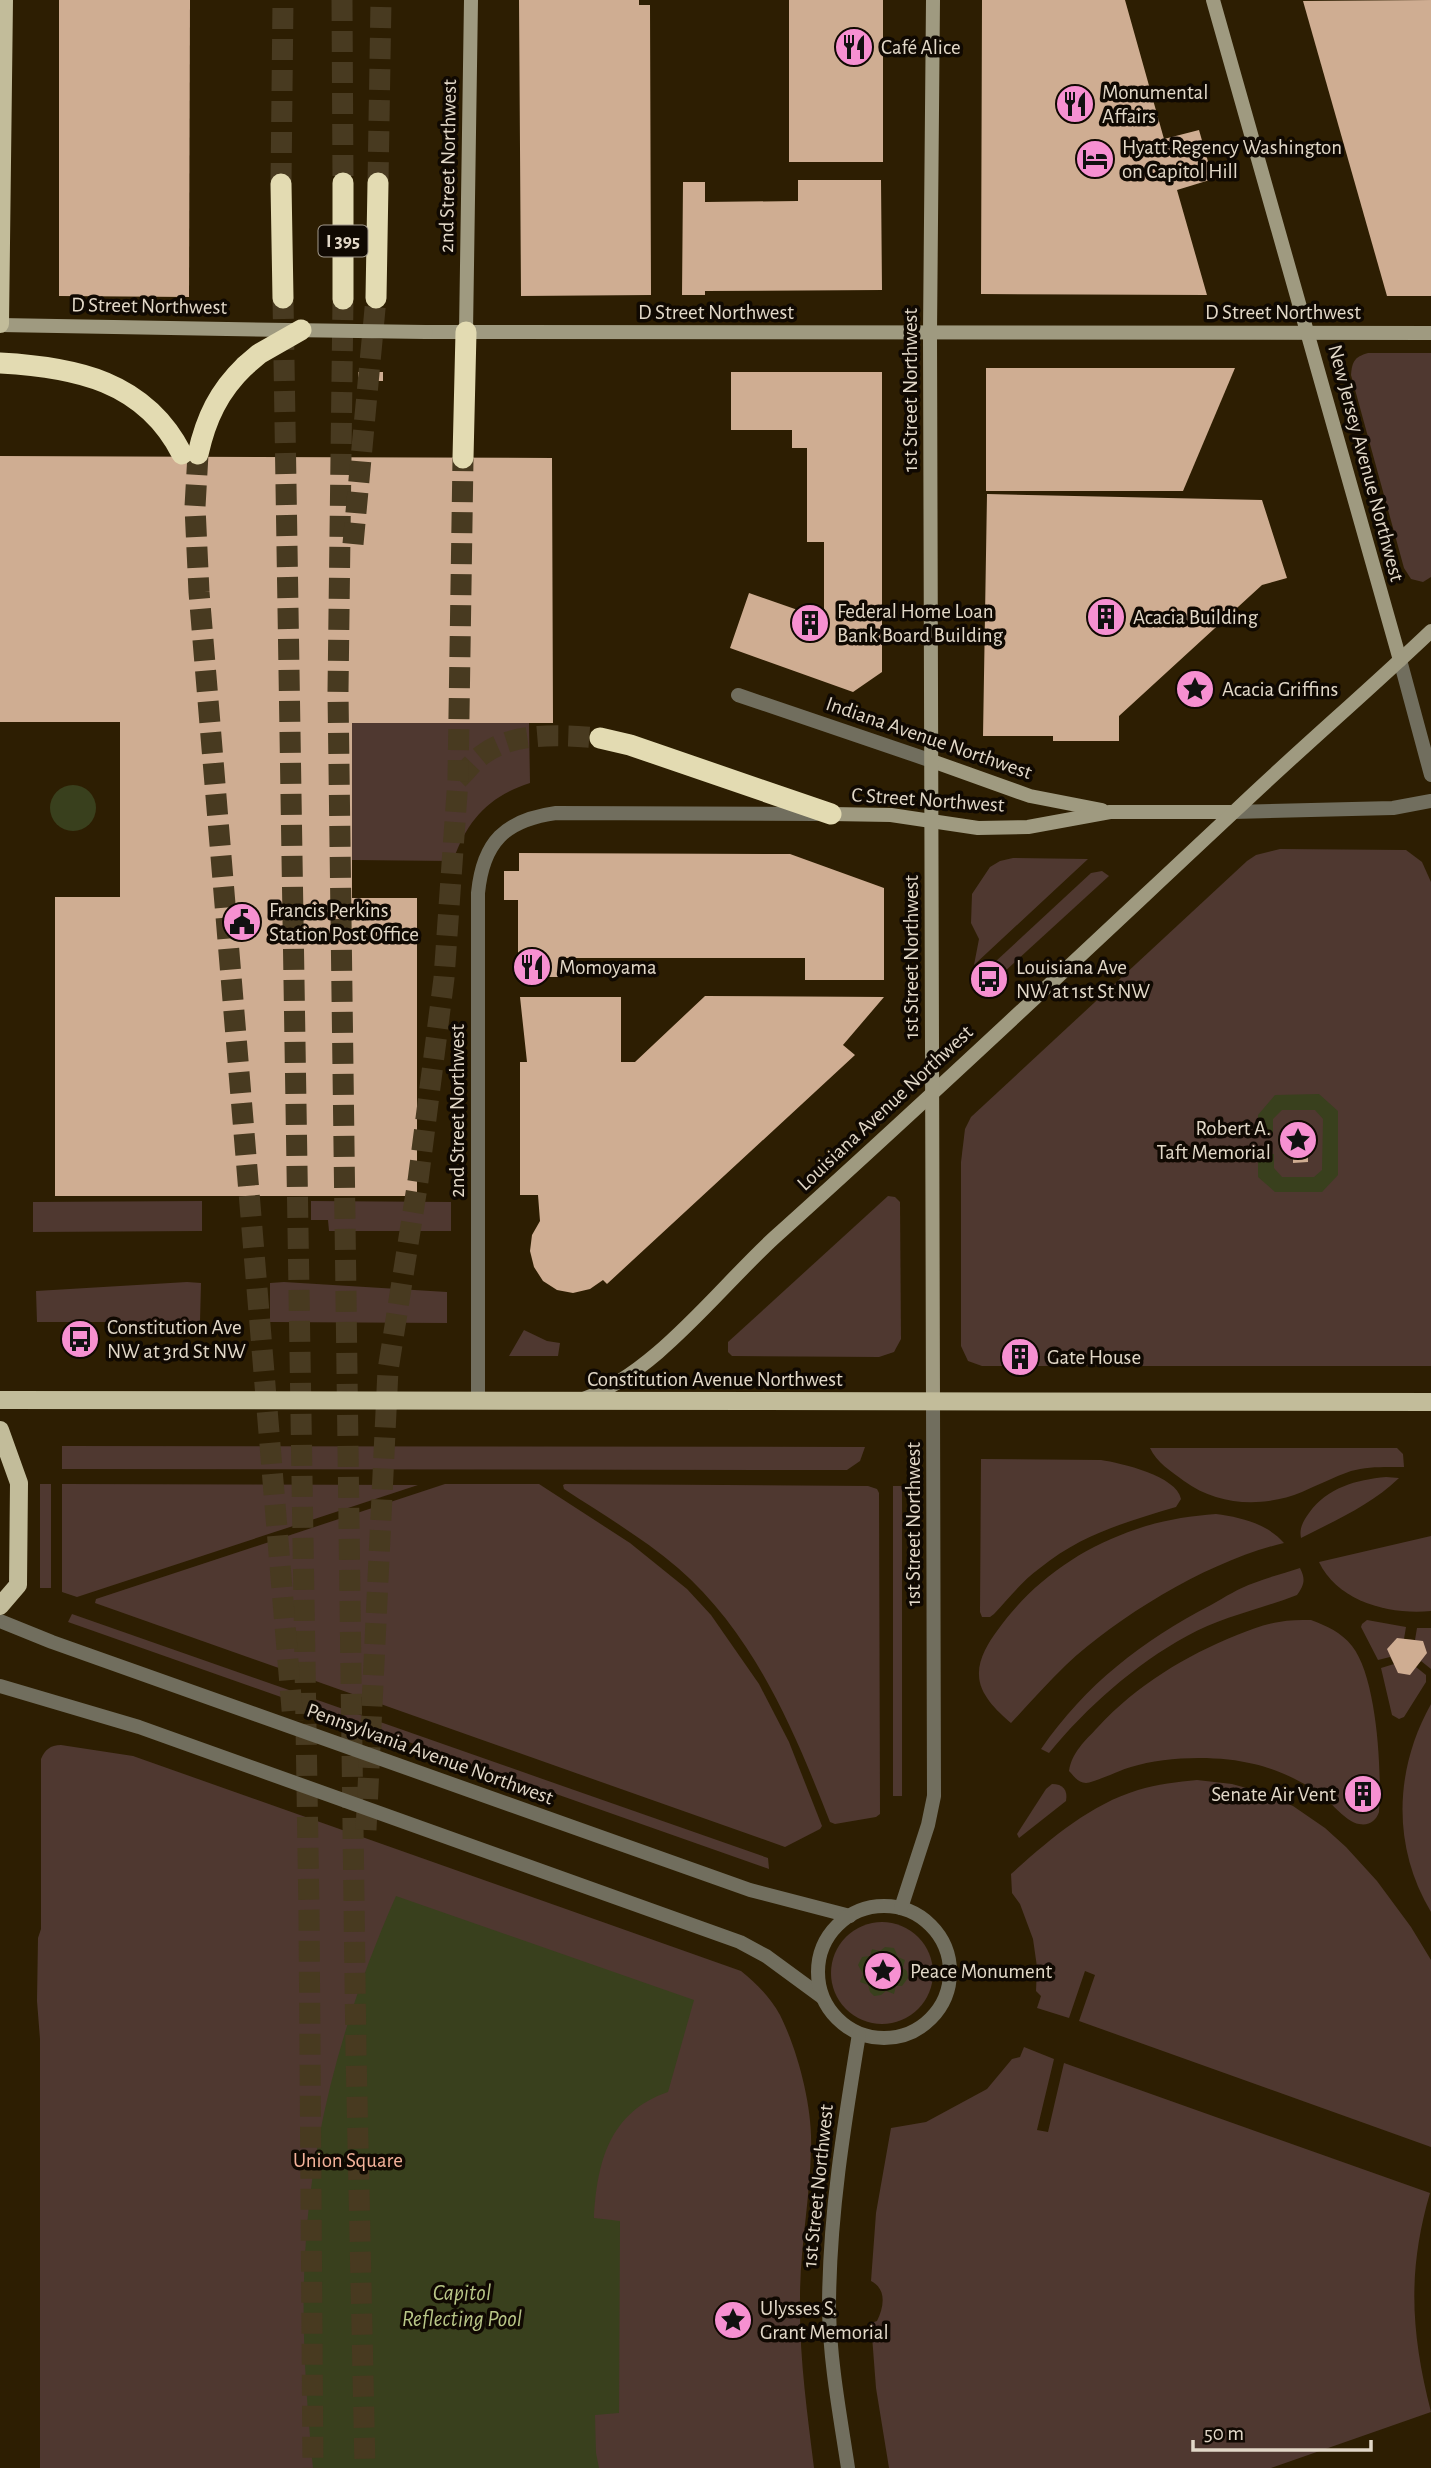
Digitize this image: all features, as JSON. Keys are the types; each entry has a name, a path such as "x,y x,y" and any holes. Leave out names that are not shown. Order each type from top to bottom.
{"highway":[{"name":"I 395","path":"342,183 343,299"},
{"path":"376,298 378,183"},
{"path":"281,184 282,298"},
{"path":"0,363 68,370 89,376 132,396 162,421 190,454 210,412 232,378 268,348 301,330"},
{"path":"463,458 467,332"},
{"path":"600,738 630,745 831,814"}],"main road":[{"path":"0,324 4,0"},
{"name":"Constitution Avenue Northwest","path":"0,1400 1431,1402"},
{"path":"0,1430 19,1483 19,1496 18,1585 0,1606"}],"street":[{"name":"2nd Street Northwest","path":"467,332 471,0"},
{"name":"1st Street Northwest","path":"901,1908 928,1825 934,1796 930,333 933,0"},
{"name":"New Jersey Avenue Northwest","path":"1213,0 1431,775"},
{"name":"D Street Northwest","path":"0,324 426,332 1431,332"},
{"name":"Louisiana Avenue Northwest","path":"573,1402 613,1385 643,1364 769,1243 1431,631"},
{"name":"Indiana Avenue Northwest","path":"738,695 1030,796 1110,812"},
{"name":"C Street Northwest","path":"507,829 529,818 556,813 891,816 978,828 1028,827 1110,812 1393,808 1431,801"},
{"name":"2nd Street Northwest","path":"478,1401 478,893 484,860 490,848 507,829"},
{"name":"Pennsylvania Avenue Northwest","path":"0,1620 52,1642 750,1890 850,1916"},
{"path":"0,1686 139,1727 740,1942 766,1956 822,1997 837,2019 859,2034 886,2039 912,2033 936,2014 949,1986 951,1971 943,1941 926,1921 901,1908 875,1906 850,1916 837,1925 821,1951 818,1967 822,1997"},
{"name":"1st Street Northwest","path":"848,2468 833,2374 831,2232 859,2034"}],"green space":[{"path":"1368,353 1431,353 1431,577 1423,582 1411,579 1404,568 1351,375 1355,361"},
{"path":"352,723 529,723 530,783 503,795 481,812 465,833 453,861 352,860"},
{"path":"1280,849 1406,850 1422,862 1431,882 1431,1366 982,1366 968,1361 961,1346 961,1162 965,1129 971,1117 1247,861 1256,855"},
{"path":"1013,858 1088,859 974,965 979,939 971,923 972,894 990,867"},
{"path":"1102,871 1109,876 991,984 982,974 1091,873"},
{"path":"888,1196 895,1197 900,1202 901,1339 894,1352 879,1357 732,1356 728,1352 728,1342"},
{"path":"202,1201 202,1231 33,1232 33,1202"},
{"path":"311,1201 451,1202 451,1231 329,1231 328,1220 311,1220"},
{"path":"201,1283 200,1322 37,1322 36,1291"},
{"path":"270,1283 447,1292 447,1323 270,1322"},
{"path":"524,1330 547,1341 560,1343 558,1356 509,1356"},
{"path":"62,1446 865,1447 860,1461 847,1470 62,1469"},
{"path":"1150,1448 1397,1448 1403,1454 1404,1467 1357,1469 1287,1497 1272,1501 1241,1502 1211,1496 1197,1489 1165,1466"},
{"path":"981,1459 1101,1460 1159,1477 1177,1491 1181,1499 1176,1507 1122,1524 1072,1546 1033,1573 994,1614 982,1617"},
{"path":"1386,1477 1399,1478 1365,1504 1301,1538 1305,1519 1325,1497 1343,1486"},
{"path":"40,1484 51,1484 51,1588 40,1588"},
{"path":"62,1484 418,1485 77,1597 62,1592"},
{"path":"445,1484 539,1484 630,1543 687,1589 711,1615 759,1684 789,1742 822,1826 820,1829 785,1847 95,1603 96,1599"},
{"path":"565,1484 868,1486 877,1489 880,1814 835,1824 830,1822 802,1753 769,1685 729,1623 705,1594 678,1568 637,1536 564,1489"},
{"path":"893,1486 902,1486 902,1796 893,1796"},
{"path":"1216,1514 1253,1522 1284,1543 1227,1562 1140,1608 1066,1665 1011,1723 995,1708 985,1695 980,1682 982,1658 990,1641 1011,1613 1042,1582 1077,1557 1116,1537 1166,1521"},
{"path":"1431,1536 1431,1611 1399,1611 1367,1603 1339,1587 1319,1562"},
{"path":"1300,1568 1303,1582 1297,1595 1213,1624 1167,1647 1112,1688 1079,1719 1049,1753 1041,1749 1096,1684 1139,1649 1237,1590"},
{"path":"72,1614 768,1858 769,1869 68,1622"},
{"path":"1311,1620 1333,1630 1348,1641 1360,1660 1367,1679 1376,1726 1380,1774 1379,1812 1372,1822 1354,1823 1321,1795 1298,1780 1240,1761 1209,1758 1145,1763 1086,1783 1078,1781 1069,1771 1076,1752 1113,1712 1145,1685 1180,1662 1252,1629 1283,1621"},
{"path":"1367,1620 1406,1627 1404,1639 1415,1640 1417,1628 1431,1628 1431,1669 1421,1661 1416,1667 1426,1675 1426,1682 1404,1717 1399,1719 1392,1715 1381,1668 1394,1664 1390,1657 1378,1660 1361,1627"},
{"path":"1431,1704 1431,1912 1409,1861 1402,1808 1410,1755"},
{"name":"Union Square","path":"61,1745 133,1756 741,1971 757,1985 776,2008 787,2029 803,2080 810,2116 810,2168 800,2279 800,2319 814,2468 40,2468 40,2039 37,2001 38,1938 41,1929 41,1759 48,1749"},
{"path":"1197,1780 1232,1784 1264,1793 1293,1806 1325,1828 1346,1847 1377,1881 1411,1927 1431,1960 1431,2147 1079,2021 1095,1975 1085,1971 1069,2018 1037,2008 1041,1996 1036,1991 1037,1967 1033,1939 1020,1904 1012,1893 1011,1874 1055,1836 1103,1805 1145,1788"},
{"path":"1052,1784 1064,1788 1066,1801 1019,1838 1017,1834"},
{"path":"882,1922 901,1926 918,1937 929,1954 933,1973 929,1992 918,2009 901,2020 882,2024 863,2020 846,2009 835,1992 831,1973 835,1954 846,1937 863,1926"},
{"path":"1024,2047 1054,2059 1037,2130 1048,2132 1064,2063 1430,2193 1418,2249 1414,2302 1419,2356 1431,2412 1271,2468 889,2468 876,2388 871,2323 877,2321 883,2299 880,2289 871,2281 876,2213 891,2128 926,2122 987,2089 1012,2059 1020,2057"}],"water":[{"path":"73,785 90,791 96,808 90,825 73,831 56,825 50,808 56,791"},
{"path":"1319,1094 1338,1111 1338,1175 1322,1192 1275,1192 1258,1177 1258,1154 1274,1154 1274,1168 1282,1177 1314,1177 1322,1170 1323,1119 1315,1110 1282,1110 1273,1119 1273,1133 1258,1134 1258,1115 1275,1095"},
{"name":"Capitol Reflecting Pool","path":"396,1896 694,2000 668,2092 632,2112 619,2126 603,2159 599,2178 594,2218 620,2221 619,2413 595,2415 599,2468 313,2468 306,2388 304,2308 305,2255 315,2162 323,2117 347,2027"},
{"path":"885,1947 894,1948 898,1957 905,1960 903,1968 907,1971 908,1978 902,1986 896,1986 894,1994 886,1991 874,1996 868,1985 860,1982 863,1974 858,1965 862,1957 870,1956 872,1949 880,1951"}],"building":[{"path":"59,0 190,0 189,297 59,296"},
{"path":"519,0 639,0 639,5 650,5 651,295 521,296"},
{"path":"789,0 883,0 883,162 789,162"},
{"name":"Hyatt Regency Washington on Capitol Hill","path":"982,0 1125,0 1164,139 1199,130 1213,179 1177,190 1207,295 981,294"},
{"path":"1431,0 1431,296 1387,296 1303,1"},
{"path":"798,180 881,180 882,290 705,291 705,295 682,295 683,182 705,182 705,202 798,201"},
{"path":"986,368 1235,368 1183,491 986,491"},
{"path":"358,372 383,372 383,381 358,381"},
{"path":"731,372 882,372 882,672 853,692 730,648 749,593 815,616 824,609 824,542 807,542 807,448 792,448 792,430 731,430"},
{"path":"0,456 552,458 553,723 352,723 352,898 417,898 417,1196 55,1196 55,897 120,897 120,722 0,722"},
{"name":"Acacia Building","path":"987,494 1262,500 1287,578 1262,585 1119,716 1119,741 1053,741 1053,736 983,736"},
{"path":"519,853 790,854 884,888 884,980 805,980 805,958 559,958 559,977 518,977 518,900 504,900 504,871 519,871"},
{"path":"705,996 884,997 843,1045 855,1055 607,1284 603,1280 590,1289 573,1293 557,1290 543,1281 534,1267 530,1251 532,1235 540,1221 538,1195 520,1195 520,1062 527,1062 520,997 621,997 621,1062 635,1062"},
{"path":"1293,1127 1307,1127 1308,1162 1293,1163"},
{"name":"Gate House","path":"1011,1352 1028,1352 1028,1361 1011,1361"},
{"path":"1397,1638 1423,1641 1427,1653 1410,1675 1398,1673 1387,1649"},
{"name":"Senate Air Vent","path":"1363,1784 1369,1786 1369,1798 1363,1800 1357,1798 1355,1792 1357,1786"}],"tunnel":[{"path":"281,184 283,0"},
{"path":"342,0 343,183"},
{"path":"378,183 381,0"},
{"path":"283,298 309,1912 313,2468"},
{"path":"353,544 376,298"},
{"path":"343,299 338,692 356,2052 365,2468"},
{"path":"198,454 195,507 199,592 293,1721"},
{"path":"366,1830 388,1370 418,1181 444,978 458,779 463,458"},
{"path":"458,779 482,755 508,742 539,736 600,738"}],"place":[{"name":"Café Alice","path":"854,47"},
{"name":"Monumental Affairs","path":"1075,104"},
{"name":"Hyatt Regency Washington on Capitol Hill","path":"1095,159"},
{"name":"Acacia Building","path":"1106,617"},
{"name":"Federal Home Loan Bank Board Building","path":"810,623"},
{"name":"Acacia Griffins","path":"1195,689"},
{"name":"Francis Perkins Station Post Office","path":"242,922"},
{"name":"Momoyama","path":"532,967"},
{"name":"Louisiana Ave NW at 1st St NW","path":"989,979"},
{"name":"Robert A. Taft Memorial","path":"1298,1140"},
{"name":"Constitution Ave NW at 3rd St NW","path":"80,1339"},
{"name":"Gate House","path":"1020,1357"},
{"name":"Senate Air Vent","path":"1363,1794"},
{"name":"Peace Monument","path":"883,1971"},
{"name":"Ulysses S. Grant Memorial","path":"733,2320"}]}
